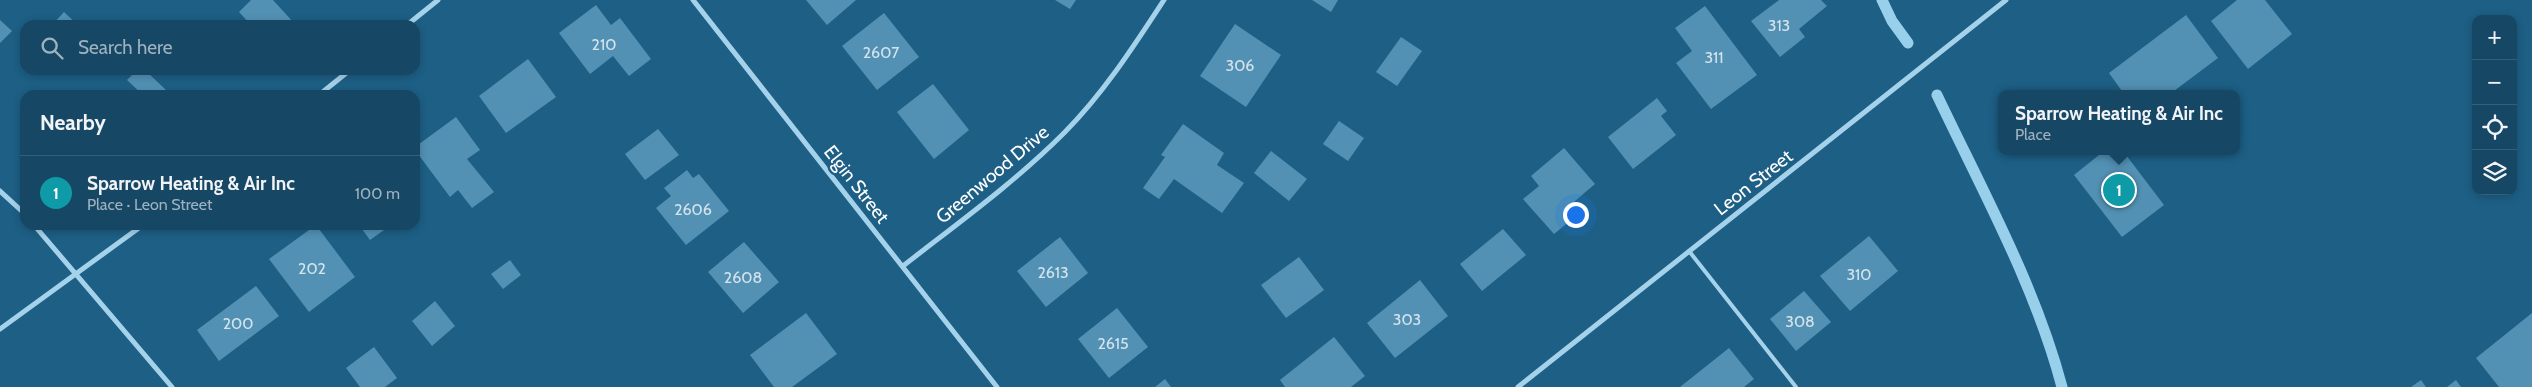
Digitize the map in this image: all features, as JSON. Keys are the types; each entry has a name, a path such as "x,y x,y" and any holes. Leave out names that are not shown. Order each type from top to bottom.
{"street":[{"path":"413,20 438,0"},
{"name":"Elgin Street","path":"693,0 997,387"},
{"name":"Greenwood Drive","path":"903,266 1024,172 1065,132 1107,82 1164,0"},
{"name":"Leon Street","path":"1518,387 2006,0"},
{"path":"325,90 344,75"},
{"path":"0,191 20,209"},
{"path":"38,230 172,387"},
{"path":"0,329 136,230"}],"lane":[{"path":"1689,251 1796,387"}],"building":[{"path":"251,0 273,0 291,20 246,20 239,12"},
{"path":"806,0 856,0 827,25"},
{"path":"1055,0 1076,0 1070,9"},
{"path":"1312,0 1338,0 1331,12"},
{"path":"1779,0 1821,0 1827,6 1799,29 1805,37 1780,57 1751,21"},
{"path":"2237,0 2265,0 2292,34 2248,69 2211,21"},
{"path":"596,5 611,25 620,18 651,59 629,76 613,56 590,74 559,33"},
{"path":"1705,6 1757,75 1711,109 1676,63 1692,51 1675,28"},
{"path":"64,12 73,20 57,20"},
{"path":"884,13 919,57 877,90 842,46"},
{"path":"2186,15 2218,58 2175,90 2121,90 2109,73"},
{"path":"0,20 12,31 0,43"},
{"path":"1235,24 1281,55 1246,107 1200,76"},
{"path":"1401,37 1422,51 1397,86 1376,72"},
{"path":"528,59 556,97 506,133 479,96"},
{"path":"132,75 150,75 166,90 138,90 127,80"},
{"path":"933,84 969,130 934,159 897,112"},
{"path":"1657,98 1667,111 1661,116 1676,135 1633,169 1608,137"},
{"path":"456,117 480,150 467,159 494,192 472,208 458,190 450,197 420,157 420,143"},
{"path":"1339,121 1364,138 1348,161 1323,144"},
{"path":"1183,124 1224,153 1217,165 1244,183 1222,213 1174,179 1159,199 1143,188 1165,157 1161,155"},
{"path":"658,129 679,155 645,180 625,154"},
{"path":"1564,148 1595,184 1568,207 1576,216 1554,234 1523,199 1539,186 1531,176"},
{"path":"1271,151 1307,179 1289,201 1254,173"},
{"path":"2099,155 2126,155 2164,205 2122,237 2074,175"},
{"path":"687,170 693,178 699,174 729,211 686,245 656,208 671,196 664,188"},
{"path":"1503,229 1526,255 1482,291 1460,264"},
{"path":"309,230 320,230 355,277 309,312 269,259"},
{"path":"363,230 384,230 370,240"},
{"path":"1869,236 1898,271 1850,311 1820,276"},
{"path":"1060,237 1088,273 1046,307 1017,271"},
{"path":"744,242 779,282 743,313 708,272"},
{"path":"1299,257 1324,290 1286,318 1261,285"},
{"path":"510,260 521,275 503,289 491,274"},
{"path":"1420,280 1448,316 1395,358 1367,323"},
{"path":"256,286 279,316 219,361 197,330"},
{"path":"1804,291 1831,322 1796,351 1770,319"},
{"path":"435,301 455,326 432,346 412,321"},
{"path":"1117,308 1148,347 1109,378 1078,339"},
{"path":"806,313 837,354 792,387 774,387 750,355"},
{"path":"2532,313 2532,387 2499,387 2476,358"},
{"path":"1334,337 1365,376 1351,387 1285,387 1280,380"},
{"path":"374,347 397,378 385,387 360,387 346,368"},
{"path":"1729,348 1754,379 1744,387 1680,387"},
{"path":"1165,379 1171,387 1155,387"},
{"path":"2421,380 2426,387 2411,387"},
{"path":"2456,380 2461,387 2447,387"}],"waterway":[{"path":"1882,0 1892,21 1908,43"},
{"path":"1937,95 2022,275 2051,349 2062,387"}],"place":[{"name":"Sparrow Heating & Air Inc","path":"2119,190"}]}
